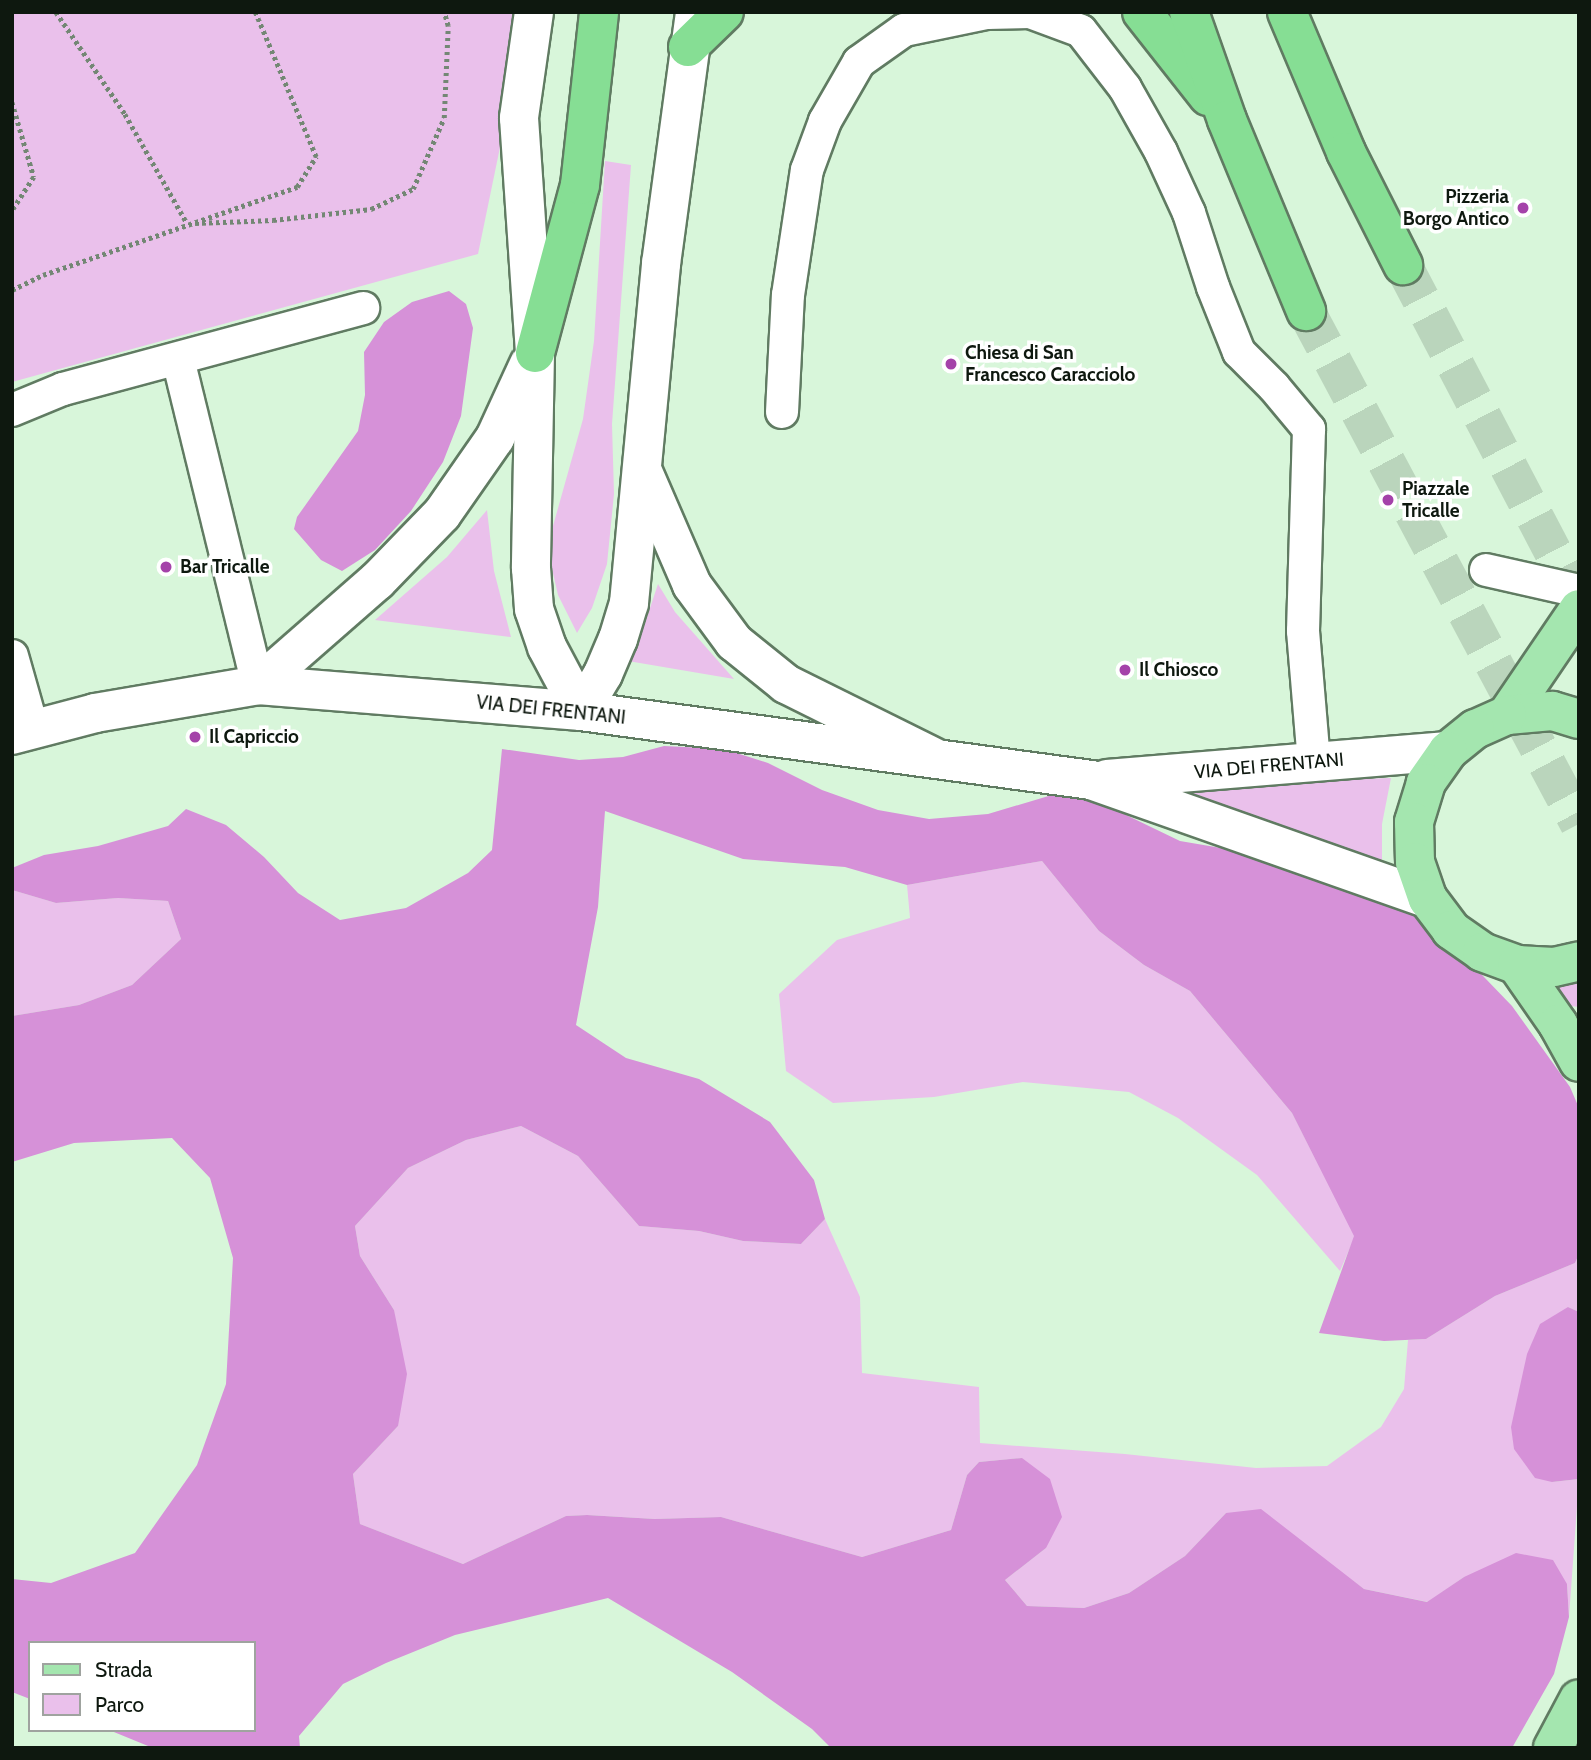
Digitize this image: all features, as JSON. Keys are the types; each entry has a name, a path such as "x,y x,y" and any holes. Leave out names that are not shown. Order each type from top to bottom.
{"highway":[{"path":"535,352 580,185 599,12"},
{"path":"692,29 724,12"},
{"path":"1142,12 1227,121"},
{"path":"1189,12 1227,121 1306,311"},
{"path":"1287,12 1346,152 1403,265"}],"main road":[{"path":"1507,715 1579,609"},
{"path":"1579,719 1552,711 1507,715 1475,729 1448,751 1426,783 1414,822 1415,862 1427,899 1451,930 1482,952 1517,965 1554,967 1579,961"},
{"path":"1517,965 1573,1042"},
{"path":"1553,1748 1579,1699"}],"street":[{"path":"534,12 519,118 535,352 531,568 534,609 547,647 580,711"},
{"path":"580,711 608,663 629,603 661,264 692,29"},
{"path":"258,685 377,581 442,514 495,438 535,352"},
{"path":"641,467 692,585 734,642 786,684 941,761"},
{"name":"VIA DEI FRENTANI","path":"22,733 95,713 258,685 580,711 1091,780 1448,751"},
{"name":"VIA DEI FRENTANI","path":"1091,780 1427,899"}],"lane":[{"path":"782,412 788,295 807,170 825,121 859,62 904,30 987,13 1030,12 1081,31 1125,88 1161,152 1189,213 1213,287 1239,352 1275,387 1309,429 1303,631 1314,762"},
{"path":"12,410 63,389 363,308"},
{"path":"178,359 258,685"},
{"path":"1486,570 1579,591"},
{"path":"12,656 22,733"}],"path":[{"path":"55,12 125,114 187,223"},
{"path":"12,290 43,275 297,187 316,157 255,12"},
{"path":"187,223 273,220 371,209 413,189 444,118 448,26 444,12"},
{"path":"12,102 34,177 12,211"}],"green space":[{"path":"12,12 513,12 511,94 478,254 12,382"},
{"path":"605,161 631,165 612,424 614,494 607,564 592,608 577,633 558,595 550,560 553,526 583,419 594,341"},
{"path":"487,510 494,571 511,637 375,620 447,557"},
{"path":"658,584 675,612 734,679 622,660 644,626"},
{"path":"1391,778 1382,824 1382,861 1153,789 1200,784"},
{"path":"1042,861 1099,931 1144,965 1190,991 1292,1113 1355,1236 1340,1271 1257,1175 1178,1118 1129,1092 1023,1082 934,1097 833,1103 786,1071 779,994 837,940 910,918 907,885"},
{"path":"12,890 56,903 118,898 168,901 181,939 132,985 79,1005 12,1016"},
{"path":"1579,970 1579,1007 1571,1006 1551,984"},
{"path":"521,1126 578,1156 639,1226 699,1231 743,1241 801,1244 825,1219 860,1297 862,1373 979,1387 980,1443 1125,1454 1256,1468 1327,1466 1381,1427 1404,1389 1408,1340 1426,1339 1495,1296 1575,1263 1579,1254 1579,1312 1568,1307 1552,1482 1579,1479 1569,1617 1567,1584 1464,1577 1428,1602 1364,1589 1319,1556 1226,1513 1185,1556 1129,1593 1084,1608 1027,1606 1005,1580 1046,1548 1022,1458 979,1462 967,1475 951,1530 862,1557 721,1517 655,1519 587,1515 566,1516 463,1564 360,1524 353,1474 398,1426 394,1310 360,1256 355,1226 408,1168 466,1140"}],"shaded area":[{"path":"449,291 466,304 473,328 461,416 443,462 411,511 375,550 342,571 321,560 294,529 297,517 358,431 365,395 364,352 384,322 412,302"},
{"path":"664,746 724,749 768,763 822,790 878,810 929,819 988,814 1062,792 1097,801 1180,841 1268,856 1363,886 1430,921 1512,1006 1570,1087 1579,1108 1579,1254 1575,1263 1495,1296 1426,1339 1384,1341 1319,1333 1354,1236 1292,1113 1190,991 1144,965 1099,931 1042,861 907,885 845,867 743,859 605,811 598,907 576,1025 626,1058 699,1079 770,1122 814,1180 825,1219 801,1244 743,1241 699,1231 639,1226 578,1156 521,1126 466,1140 408,1168 355,1226 360,1256 394,1310 407,1374 398,1426 353,1474 360,1524 463,1564 566,1516 587,1515 655,1519 721,1517 862,1557 951,1530 967,1475 979,1462 1022,1458 1050,1479 1062,1517 1046,1548 1005,1580 1027,1606 1084,1608 1129,1593 1185,1556 1226,1513 1261,1509 1364,1589 1427,1602 1464,1577 1516,1553 1553,1560 1567,1584 1569,1617 1554,1674 1512,1748 831,1748 812,1729 732,1672 608,1598 455,1635 386,1663 343,1684 299,1736 300,1748 153,1748 114,1732 256,1732 256,1641 28,1641 28,1698 12,1692 12,1579 51,1583 135,1553 197,1465 226,1384 233,1258 210,1178 172,1138 74,1143 12,1162 12,1016 79,1005 132,985 181,939 168,901 118,898 56,903 12,890 12,868 44,855 98,846 168,826 186,809 226,825 264,857 298,893 340,920 406,908 468,873 492,850 502,749 579,760 623,757"},
{"path":"1568,1307 1579,1312 1579,1479 1552,1482 1535,1478 1514,1449 1511,1427 1527,1354 1540,1324"}],"tunnel":[{"path":"1403,265 1579,602"},
{"path":"1306,311 1579,824"}],"place":[{"name":"Pizzeria Borgo Antico","path":"1523,208"},
{"name":"Chiesa di San Francesco Caracciolo","path":"951,364"},
{"name":"Piazzale Tricalle","path":"1388,500"},
{"name":"Bar Tricalle","path":"166,567"},
{"name":"Il Chiosco","path":"1125,670"},
{"name":"Il Capriccio","path":"195,737"}]}
